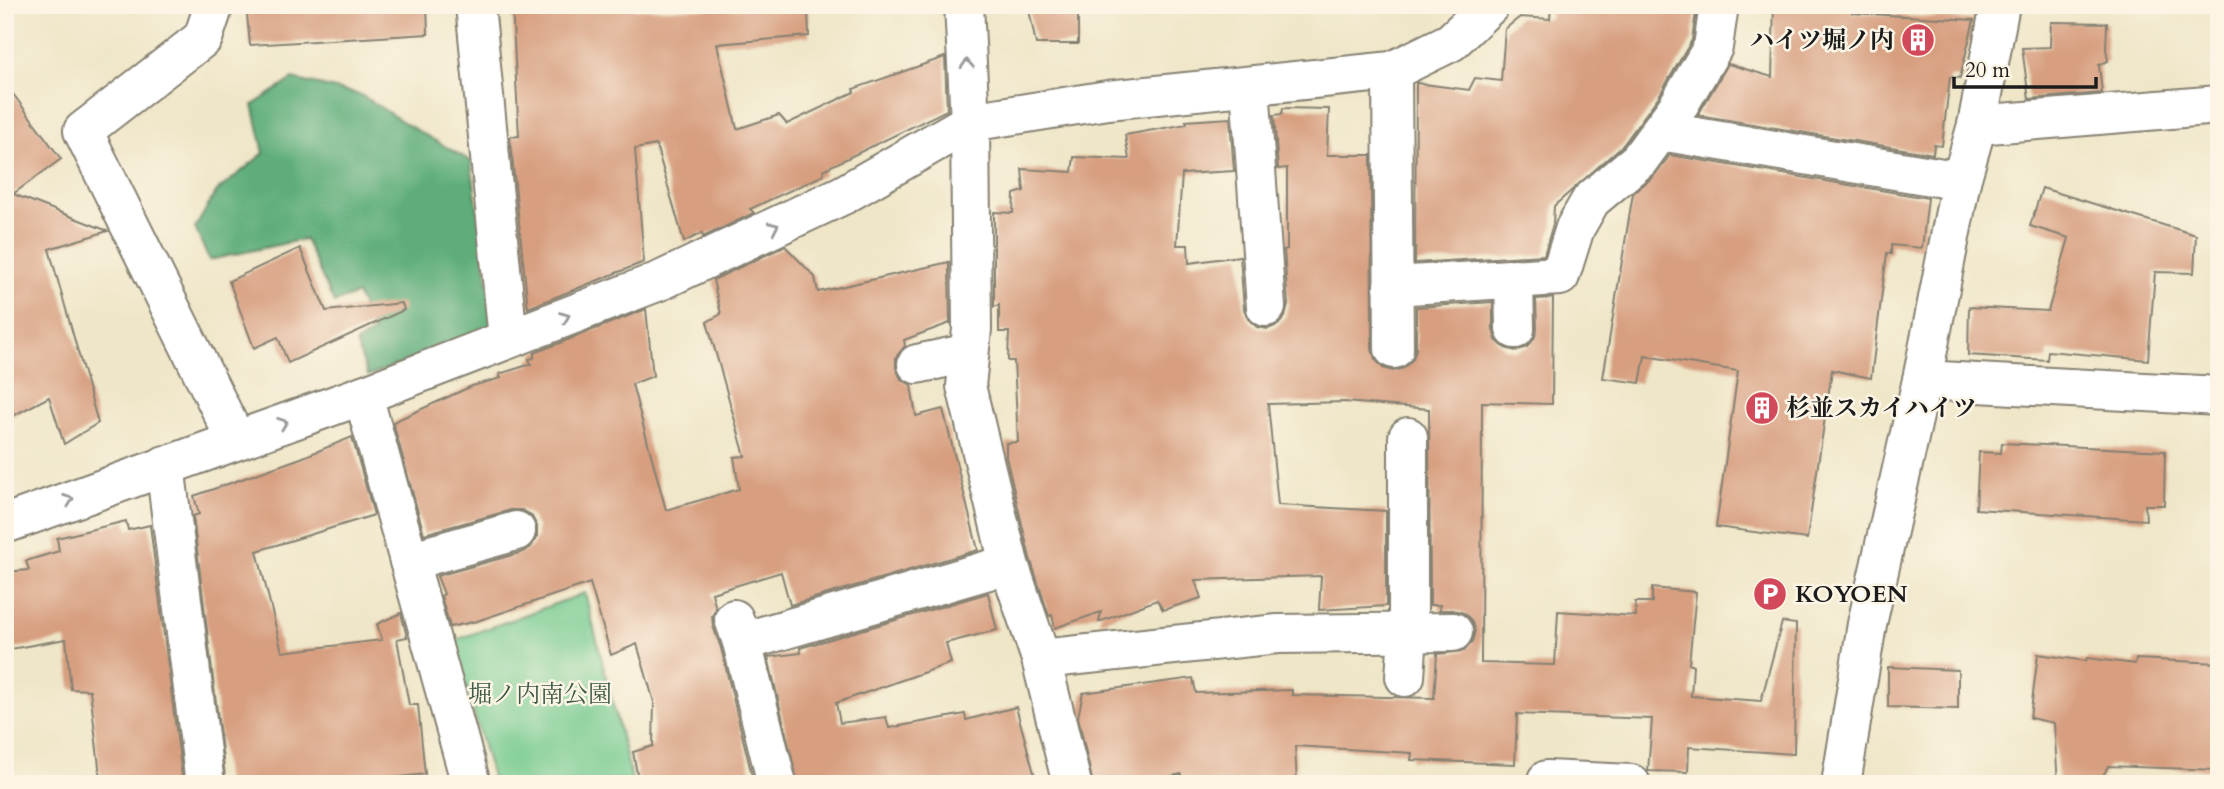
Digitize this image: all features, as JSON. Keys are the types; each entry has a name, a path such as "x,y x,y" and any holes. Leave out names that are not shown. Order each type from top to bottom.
{"street":[{"path":"214,5 203,38 83,131 236,440"},
{"path":"475,5 508,339"},
{"path":"964,5 970,122 972,329 966,386 1009,564 1041,659 1072,784"},
{"path":"1450,5 1451,43"},
{"path":"5,524 363,395 662,280 843,195 970,122 1108,100 1392,71 1451,43 1490,5"},
{"path":"1393,286 1560,276 1575,228 1591,200 1639,160 1713,47 1719,5"},
{"path":"1841,784 1867,624 1922,380 1961,181 1977,125 2000,5"},
{"path":"1392,71 1394,349"},
{"path":"1250,87 1266,307"},
{"path":"1977,125 2219,105"},
{"path":"1660,131 1961,181"},
{"path":"1514,278 1516,329"},
{"path":"917,364 969,353"},
{"path":"1922,380 2219,396"},
{"path":"363,395 471,784"},
{"path":"1405,677 1408,633 1408,436"},
{"path":"165,465 205,784"},
{"path":"410,561 516,531"},
{"path":"777,784 738,629 1009,564"},
{"path":"1041,659 1278,634 1453,632"},
{"path":"1547,780 1631,784"}],"green space":[{"path":"293,79 361,95 471,161 494,328 368,376 356,343 374,332 357,294 334,303 305,239 209,260 195,228 216,192 264,153 253,105"},
{"name":"堀ノ内南公園","path":"585,593 633,784 494,784 453,641"}],"building":[{"path":"246,5 427,5 428,34 250,45"},
{"path":"512,5 633,5 635,9 808,8 809,36 717,44 737,129 779,115 787,124 854,92 853,89 945,57 947,110 823,170 824,175 750,209 754,213 703,237 702,233 684,242 656,145 635,149 644,262 528,308 510,137 519,136"},
{"path":"1028,5 1078,5 1078,44 1036,44"},
{"path":"1551,5 1697,5 1692,40 1659,96 1623,145 1554,206 1553,224 1544,255 1415,263 1416,83 1469,90 1475,78 1501,81 1505,29 1520,17 1550,19"},
{"path":"1774,5 1852,5 1852,13 1974,20 1960,78 1950,77 1942,146 1934,145 1933,154 1698,115 1728,64 1772,77"},
{"path":"2051,22 2107,23 2108,61 2099,65 2102,93 2029,99 2022,48 2050,47"},
{"path":"5,83 61,159 13,194 108,231 49,249 98,423 64,444 49,397 5,420"},
{"path":"1283,108 1329,109 1327,155 1371,155 1372,349 1375,359 1383,368 1393,371 1404,368 1413,359 1416,349 1416,307 1493,302 1493,329 1496,340 1505,348 1516,351 1527,347 1534,339 1537,329 1536,299 1553,298 1552,404 1482,402 1481,663 1555,665 1558,611 1636,616 1635,602 1652,602 1652,588 1696,592 1689,664 1693,665 1691,696 1761,701 1782,622 1796,624 1794,754 1689,747 1688,772 1648,771 1652,719 1517,714 1515,764 1411,760 1412,753 1295,746 1297,784 1183,784 1181,774 1138,784 1093,784 1078,717 1083,693 1193,678 1196,693 1292,690 1292,695 1434,698 1437,654 1464,651 1472,642 1475,631 1471,620 1464,613 1439,610 1440,605 1430,605 1429,409 1345,402 1268,404 1278,505 1386,511 1386,606 1319,610 1321,576 1195,580 1201,598 1163,610 1157,600 1099,622 1101,612 1055,628 1052,615 1049,616 1030,558 1006,457 1006,443 1018,442 1014,361 1008,361 1009,332 999,332 999,305 994,307 994,212 1013,213 1014,194 1024,191 1022,169 1072,172 1074,157 1129,159 1125,135 1187,124 1186,121 1230,118 1234,171 1182,174 1177,245 1188,245 1189,263 1240,256 1244,309 1248,319 1257,327 1268,329 1278,325 1285,317 1288,305 1284,250 1287,249 1287,168 1278,169 1274,115 1282,114"},
{"path":"1670,155 1928,198 1922,248 1891,245 1891,254 1887,253 1871,378 1832,370 1807,539 1716,527 1738,371 1645,356 1640,383 1603,378 1633,193 1653,177"},
{"path":"2042,188 2196,235 2194,273 2155,272 2148,360 2048,351 2047,360 1968,355 1969,307 2048,311 2069,238 2030,226"},
{"path":"785,246 815,277 818,292 949,262 950,323 904,340 905,346 896,357 896,368 901,379 911,385 916,416 943,409 978,550 790,605 781,572 712,593 716,609 712,616 713,626 721,648 754,784 639,784 633,752 653,746 654,702 637,644 611,655 590,583 477,621 450,627 441,596 444,594 437,576 523,552 531,547 537,537 537,526 531,515 522,510 511,510 424,534 393,422 472,386 501,378 499,374 531,364 529,359 534,358 534,353 646,309 653,376 632,384 666,510 739,489 734,457 745,456 707,322 721,314 713,280"},
{"path":"300,248 326,311 402,303 404,310 288,363 278,337 254,348 229,281"},
{"path":"352,437 374,515 257,551 282,652 382,640 377,624 401,613 407,637 397,639 409,705 418,705 425,774 383,779 384,784 226,784 193,516 199,514 194,496"},
{"path":"2002,443 2165,451 2164,505 2145,505 2146,520 1976,509 1979,452 2001,453"},
{"path":"126,521 128,530 150,525 183,784 101,784 90,690 71,689 66,639 5,650 5,572 29,570 26,561 59,551 57,538"},
{"path":"988,593 997,630 946,643 951,663 836,703 840,723 886,717 889,728 965,714 966,720 1016,707 1037,784 798,784 768,657 801,653 800,648"},
{"path":"2038,654 2135,664 2136,659 2219,663 2219,770 2108,766 2099,784 2058,784 2054,723 2030,718"},
{"path":"1888,667 1958,670 1958,709 1888,707"}],"place":[{"name":"ハイツ堀ノ内","path":"1918,40"},
{"name":"杉並スカイハイツ","path":"1762,408"},
{"name":"KOYOEN","path":"1770,594"}]}
